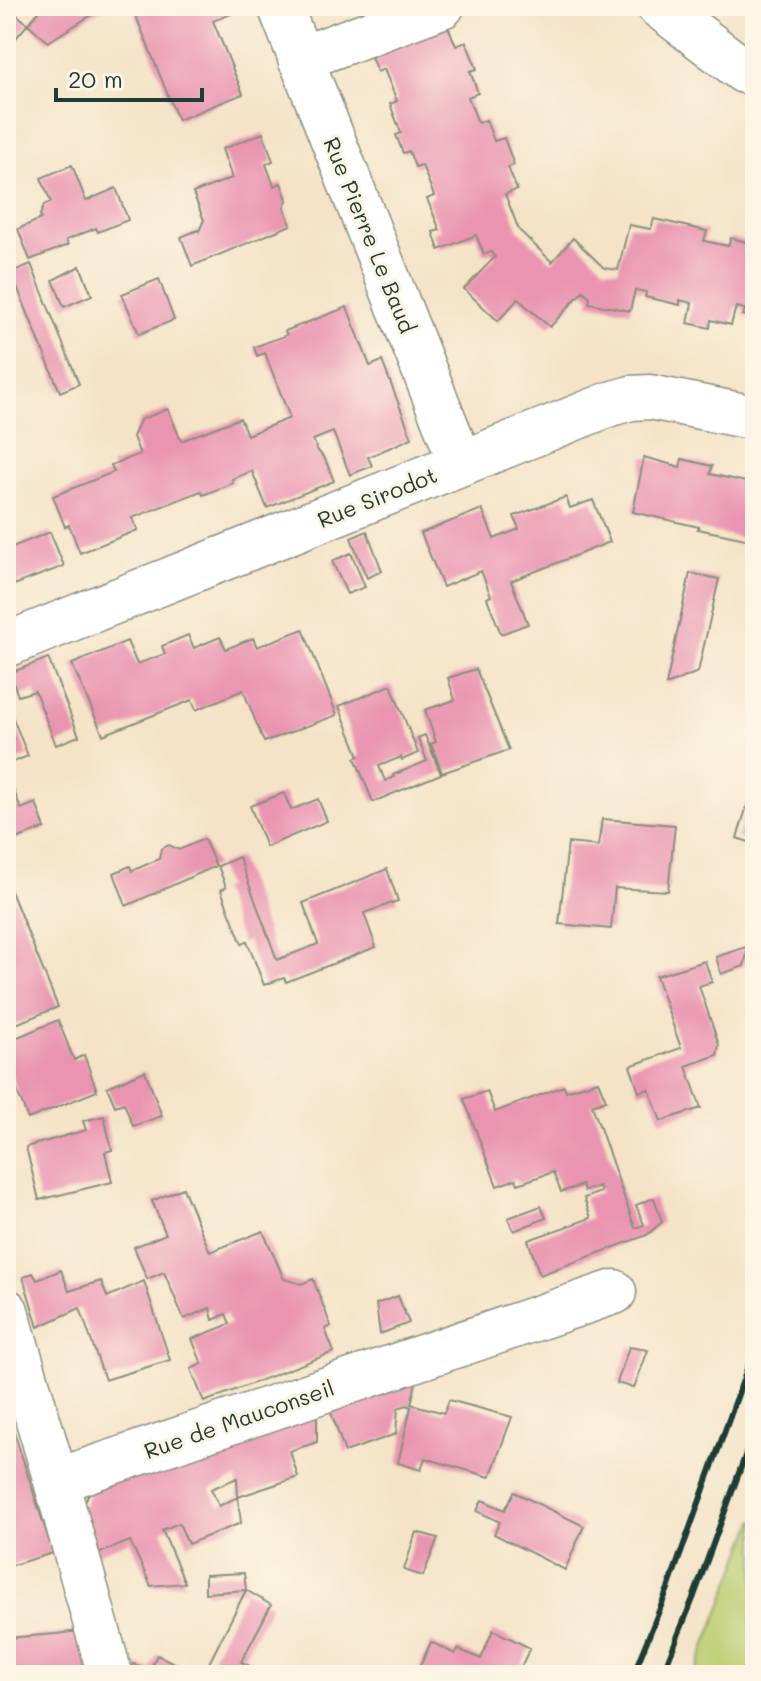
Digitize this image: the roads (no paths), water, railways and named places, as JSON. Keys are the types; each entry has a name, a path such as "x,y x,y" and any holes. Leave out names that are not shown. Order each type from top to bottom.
{"street":[{"name":"Rue Pierre Le Baud","path":"280,6 461,463"},
{"path":"300,59 442,6"},
{"path":"659,6 744,71"},
{"name":"Rue Sirodot","path":"6,645 610,404 650,397 755,418"},
{"name":"Rue de Mauconseil","path":"56,1481 614,1292"},
{"path":"6,1311 110,1675"}],"railway":[{"path":"633,1675 669,1586 755,1347"},
{"path":"662,1675 755,1429"}]}
